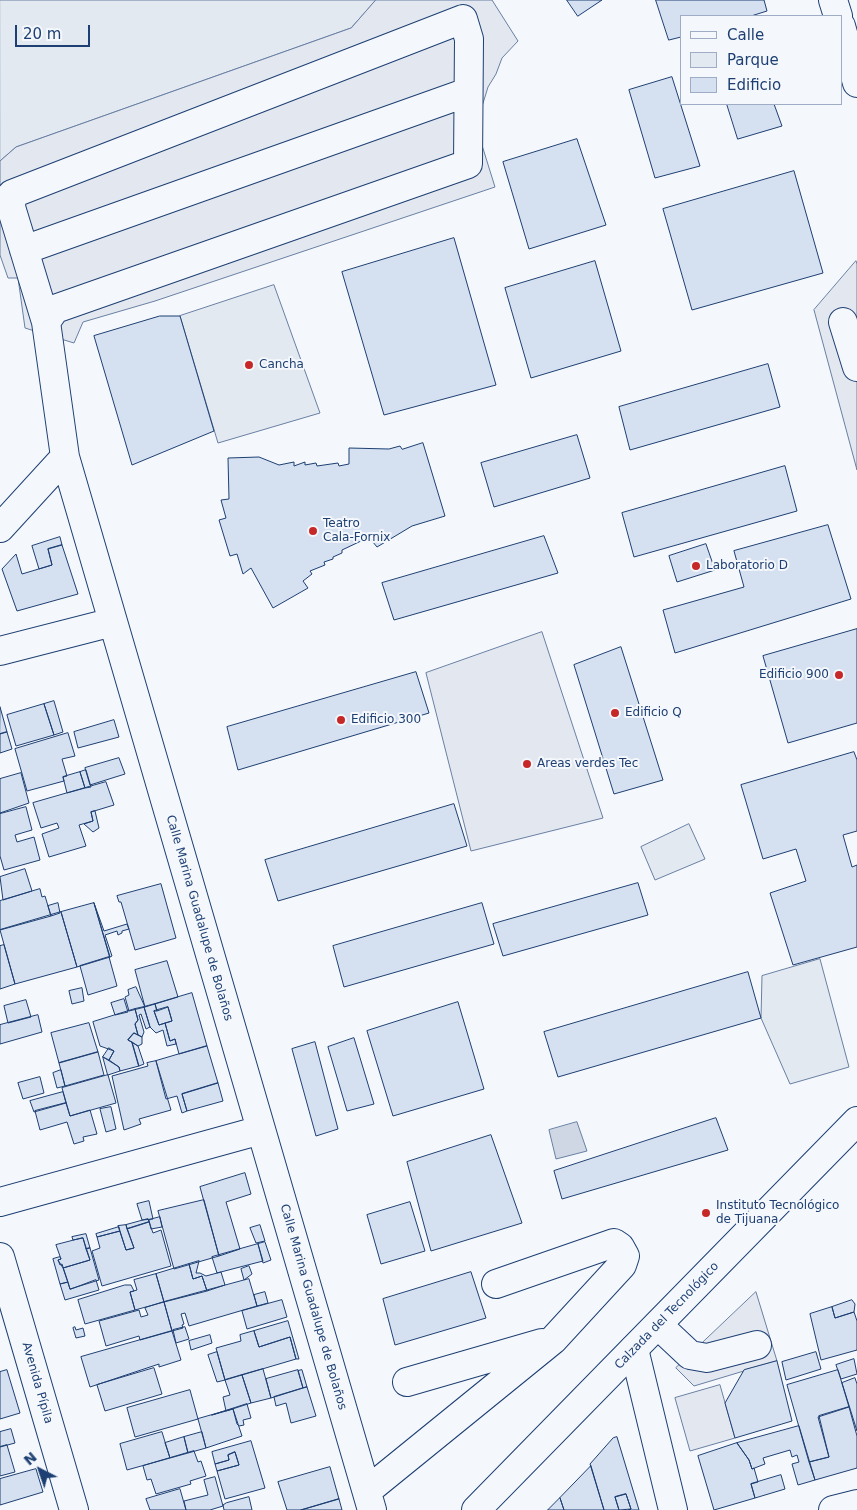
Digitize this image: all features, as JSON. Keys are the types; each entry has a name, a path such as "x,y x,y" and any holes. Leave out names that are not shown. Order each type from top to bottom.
{"street":[{"path":"833,0 838,15"},
{"name":"Calle Marina Guadalupe de Bolaños","path":"369,1501 65,457 46,322 11,207 12,194 463,20 469,39 468,92"},
{"path":"842,30 857,83"},
{"path":"24,250 468,92 468,164 55,309 46,322"},
{"path":"843,322 857,367"},
{"path":"0,528 65,457"},
{"path":"0,651 113,622"},
{"name":"Calzada del Tecnológico","path":"476,1510 856,1126"},
{"path":"0,1202 261,1130"},
{"path":"369,1501 553,1340 622,1266 625,1256 620,1247 614,1243 496,1284"},
{"name":"Avenida Pípila","path":"0,1257 74,1510"},
{"path":"658,1325 690,1355 707,1358 757,1345"},
{"path":"406,1382 553,1340"},
{"path":"634,1349 673,1510"},
{"path":"833,1510 857,1504"}],"green space":[{"path":"0,0 376,0 351,28 16,147 0,161"},
{"name":"Cancha","path":"274,285 320,413 218,443 180,316"},
{"path":"689,824 705,859 655,880 641,847"},
{"path":"820,959 849,1067 790,1084 761,1018 762,976"}],"shaded area":[{"path":"376,0 492,0 518,41 502,58 496,74 488,87 476,126 495,187 155,301 83,322 74,343 25,328 18,278 8,278 0,255 0,161 16,147 351,28"},
{"path":"856,261 857,264 857,470 814,310"},
{"path":"542,632 603,818 471,851 426,673"},
{"path":"577,1122 587,1151 556,1159 549,1130"},
{"path":"756,1292 777,1361 694,1386 676,1368"},
{"path":"720,1385 735,1438 690,1451 675,1398"}],"building":[{"path":"567,0 602,0 578,16"},
{"path":"656,0 764,0 767,11 754,15 680,15 680,37 669,40"},
{"path":"672,77 700,166 655,178 629,90"},
{"path":"727,105 774,105 782,126 738,139"},
{"path":"577,139 606,225 529,249 503,162"},
{"path":"794,171 823,273 692,310 663,209"},
{"path":"454,238 496,385 384,415 342,272"},
{"path":"595,261 621,351 531,378 505,288"},
{"path":"160,316 180,316 214,431 132,465 94,336"},
{"path":"768,364 780,407 630,450 619,407"},
{"path":"577,435 590,478 494,507 481,463"},
{"name":"Teatro Cala-Fornix","path":"423,443 445,516 412,526 377,547 368,536 361,538 361,541 342,550 342,553 333,557 333,559 324,562 325,565 310,571 312,574 303,581 308,588 273,608 251,568 243,574 237,554 230,556 219,520 226,518 221,500 229,499 228,458 259,457 279,465 294,462 294,466 305,462 305,465 316,463 317,466 338,463 339,466 349,464 349,448 389,449 400,446 402,449"},
{"path":"785,466 797,511 634,557 622,513"},
{"path":"828,525 851,599 675,653 663,610 744,587 734,551"},
{"path":"544,536 558,573 394,620 382,583"},
{"path":"60,537 62,545 48,549 52,565 39,569 32,546"},
{"name":"Laboratorio D","path":"706,544 715,570 677,582 669,556"},
{"path":"62,545 78,594 17,611 2,569 16,554 22,574 52,565 48,549"},
{"name":"Edificio 900","path":"857,629 857,723 788,743 763,656"},
{"path":"621,647 663,780 614,794 574,665"},
{"name":"Edificio 300","path":"416,672 429,713 238,770 227,727"},
{"path":"54,701 63,732 54,735 44,704"},
{"path":"44,704 54,735 16,746 7,715"},
{"path":"0,707 7,732 0,734"},
{"path":"114,720 119,737 78,748 74,732"},
{"path":"7,732 12,749 0,753 0,734"},
{"path":"68,733 75,756 62,759 67,776 63,777 64,781 27,791 15,749"},
{"path":"854,752 857,760 857,831 843,835 852,867 857,865 857,947 793,965 770,893 806,881 796,849 763,859 741,785"},
{"path":"119,758 125,774 90,785 85,768"},
{"path":"86,770 91,787 85,788 80,772"},
{"path":"80,772 85,788 67,793 63,777"},
{"path":"21,773 29,803 0,813 0,779"},
{"path":"106,782 114,805 91,812 93,821 79,825 86,846 49,857 42,834 59,828 57,823 41,828 33,803"},
{"path":"454,804 467,846 278,901 265,860"},
{"path":"26,807 32,830 15,835 17,842 34,837 40,860 4,870 0,856 0,814"},
{"path":"95,811 99,828 93,832 84,824 93,821 91,812"},
{"path":"25,869 32,891 3,900 0,877"},
{"path":"638,883 648,915 503,956 493,924"},
{"path":"161,884 176,938 135,950 121,902 119,902 117,896"},
{"path":"40,889 42,897 45,896 51,916 0,930 0,901"},
{"path":"58,903 60,913 51,916 48,906"},
{"path":"94,903 104,931 127,924 129,929 122,931 118,935 117,931 105,935 112,956 110,957"},
{"path":"94,903 110,957 77,967 61,912"},
{"path":"482,903 494,944 344,987 333,946"},
{"path":"61,912 77,967 15,984 0,930"},
{"path":"4,945 15,984 0,989 0,946"},
{"path":"109,957 117,986 88,995 80,966"},
{"path":"167,961 178,997 145,1007 135,970"},
{"path":"748,972 761,1018 558,1077 544,1032"},
{"path":"136,987 145,1007 129,1011 125,997 129,995 128,990"},
{"path":"82,988 84,1001 72,1004 69,991"},
{"path":"192,993 207,1046 179,1054 175,1039 170,1041 165,1023 172,1021 168,1007 157,1011 155,1004"},
{"path":"124,999 128,1012 115,1015 111,1003"},
{"path":"26,1000 31,1017 8,1023 4,1006"},
{"path":"458,1002 484,1089 393,1116 367,1031"},
{"path":"155,1004 157,1011 154,1011 159,1025 165,1023 170,1041 175,1039 176,1044 167,1046 163,1030 156,1033 150,1027 144,1007"},
{"path":"144,1007 150,1027 146,1029 141,1014 139,1015 144,1032 142,1037 138,1035 135,1024 138,1020 135,1009"},
{"path":"168,1007 172,1021 159,1025 154,1011"},
{"path":"135,1009 138,1020 135,1024 138,1035 134,1033 128,1040 132,1042 139,1066 120,1071 119,1067 109,1060 114,1051 100,1046 93,1022"},
{"path":"38,1015 42,1032 0,1044 0,1025"},
{"path":"89,1023 98,1052 59,1063 51,1033"},
{"path":"134,1033 142,1037 142,1044 138,1046 128,1040"},
{"path":"354,1038 374,1104 347,1111 328,1047"},
{"path":"132,1042 138,1046 144,1064 139,1066"},
{"path":"315,1042 338,1129 316,1136 292,1049"},
{"path":"207,1046 218,1083 182,1094 187,1111 182,1113 177,1096 166,1099 156,1061"},
{"path":"109,1048 114,1051 109,1060 103,1057"},
{"path":"98,1052 104,1075 65,1086 59,1063"},
{"path":"103,1057 119,1067 120,1071 108,1075"},
{"path":"156,1061 171,1110 139,1119 141,1124 124,1130 112,1076 148,1066 147,1063"},
{"path":"61,1070 65,1086 57,1088 53,1073"},
{"path":"108,1075 116,1103 70,1116 62,1088"},
{"path":"40,1077 44,1093 23,1099 18,1083"},
{"path":"218,1083 223,1101 187,1111 182,1094"},
{"path":"63,1092 66,1103 34,1112 30,1101"},
{"path":"66,1103 70,1116 90,1110 97,1134 83,1137 84,1141 74,1144 67,1122 40,1130 35,1111"},
{"path":"111,1107 116,1129 106,1132 100,1109"},
{"path":"716,1118 728,1150 562,1199 554,1171"},
{"path":"491,1135 522,1223 431,1251 407,1162"},
{"path":"245,1173 251,1194 226,1202 240,1249 219,1256 200,1187"},
{"path":"204,1200 219,1256 174,1269 158,1211"},
{"path":"149,1201 153,1219 142,1220 137,1204"},
{"path":"410,1202 425,1251 381,1264 367,1215"},
{"path":"160,1217 162,1227 151,1229 149,1220"},
{"path":"148,1219 149,1222 127,1229 126,1225"},
{"path":"149,1222 153,1233 161,1230 171,1266 102,1286 92,1251 100,1248 97,1237 120,1231 126,1250 134,1248 127,1229"},
{"path":"126,1225 134,1248 126,1250 118,1226"},
{"path":"260,1225 265,1241 256,1243 250,1228"},
{"path":"119,1227 120,1231 97,1237 96,1234"},
{"path":"86,1234 90,1248 86,1249 83,1238 73,1240 72,1237"},
{"path":"83,1238 90,1260 63,1268 58,1260 61,1259 56,1245"},
{"path":"265,1242 271,1260 263,1263 258,1244"},
{"path":"258,1244 263,1261 217,1273 212,1257"},
{"path":"90,1248 99,1280 70,1289 63,1268 90,1260 86,1249"},
{"path":"60,1257 61,1259 58,1260 60,1265 62,1264 68,1282 60,1284 53,1259"},
{"path":"199,1261 196,1273 206,1276 221,1272 225,1285 207,1291 202,1276 193,1279 189,1264"},
{"path":"189,1264 193,1279 202,1276 207,1291 164,1302 156,1274"},
{"path":"249,1266 252,1274 244,1280 241,1269"},
{"path":"471,1272 486,1318 395,1345 383,1299"},
{"path":"156,1274 164,1302 135,1310 130,1292 137,1290 134,1280"},
{"path":"249,1279 257,1306 189,1326 185,1313 181,1314 184,1324 182,1325 183,1328 172,1331 164,1302"},
{"path":"96,1280 99,1290 65,1300 60,1284 68,1282 70,1289"},
{"path":"125,1285 131,1285 134,1291 130,1292 135,1310 85,1324 78,1300"},
{"path":"265,1292 268,1303 257,1306 254,1295"},
{"path":"282,1300 287,1317 247,1329 242,1311"},
{"path":"852,1300 855,1304 854,1312 835,1318 832,1307"},
{"path":"164,1302 172,1331 140,1340 139,1336 106,1346 99,1321 139,1310 141,1317 148,1315 145,1308"},
{"path":"832,1307 835,1318 854,1312 857,1321 857,1350 821,1360 810,1314"},
{"path":"288,1321 299,1359 296,1359 290,1337 259,1347 254,1331"},
{"path":"75,1327 76,1330 83,1328 85,1336 76,1338 73,1328"},
{"path":"185,1327 189,1339 176,1343 173,1330"},
{"path":"172,1331 181,1360 159,1367 159,1364 90,1387 81,1357"},
{"path":"254,1331 259,1347 290,1337 296,1359 225,1380 216,1348 241,1341 240,1335"},
{"path":"210,1335 212,1343 191,1350 189,1341"},
{"path":"217,1352 225,1380 217,1382 208,1355"},
{"path":"816,1352 821,1369 786,1380 782,1362"},
{"path":"854,1359 857,1374 841,1379 836,1365"},
{"path":"777,1361 792,1421 735,1438 725,1403 744,1370"},
{"path":"154,1368 162,1394 105,1411 97,1385"},
{"path":"263,1369 271,1398 251,1403 242,1375"},
{"path":"7,1370 20,1413 0,1419 0,1372"},
{"path":"298,1370 303,1388 271,1398 266,1379"},
{"path":"302,1370 307,1387 303,1388 298,1371"},
{"path":"838,1370 849,1407 818,1417 829,1457 809,1462 787,1385"},
{"path":"242,1375 251,1403 226,1411 223,1397 230,1395 225,1380"},
{"path":"855,1378 857,1384 857,1431 842,1383"},
{"path":"307,1387 316,1416 291,1423 286,1403 276,1406 274,1397"},
{"path":"190,1390 198,1419 135,1437 127,1408"},
{"path":"247,1404 251,1418 243,1420 244,1425 239,1426 237,1424 233,1409 212,1415"},
{"path":"849,1407 857,1436 857,1468 815,1480 809,1462 829,1457 819,1416"},
{"path":"233,1409 242,1436 206,1448 198,1419"},
{"path":"799,1426 815,1480 798,1485 792,1464 799,1462 797,1455 792,1457 790,1450 763,1458 765,1464 752,1469 749,1460 737,1443"},
{"path":"11,1429 15,1443 0,1447 0,1432"},
{"path":"162,1432 170,1458 127,1470 120,1444"},
{"path":"202,1432 206,1448 188,1453 184,1437"},
{"path":"184,1437 188,1453 170,1458 165,1443"},
{"path":"617,1437 639,1510 628,1510 631,1509 626,1494 615,1497 619,1510 604,1510 590,1464 613,1438"},
{"path":"251,1441 265,1488 225,1499 217,1471 239,1465 235,1452 228,1455 229,1460 215,1464 212,1452"},
{"path":"737,1443 749,1460 752,1469 754,1468 758,1482 751,1484 755,1498 714,1510 698,1456"},
{"path":"7,1445 15,1472 0,1476 0,1447"},
{"path":"194,1451 198,1462 201,1461 206,1476 190,1481 191,1484 156,1494 151,1479 147,1480 143,1466"},
{"path":"235,1452 239,1465 217,1471 215,1464 229,1460 228,1455"},
{"path":"591,1466 604,1510 564,1510 560,1498"},
{"path":"330,1467 339,1499 301,1510 287,1510 278,1482"},
{"path":"36,1469 43,1492 0,1505 0,1479"},
{"path":"781,1475 785,1489 755,1498 751,1484"},
{"path":"215,1477 223,1506 210,1510 186,1510 184,1501 208,1495 204,1480"},
{"path":"180,1489 186,1510 150,1510 146,1499"},
{"path":"626,1494 631,1509 619,1510 615,1497"},
{"path":"249,1497 252,1510 224,1510 223,1505 226,1503"},
{"path":"560,1498 564,1510 548,1510"},
{"path":"339,1499 342,1510 301,1510"}],"place":[{"name":"Cancha","path":"249,365"},
{"name":"Teatro Cala-Fornix","path":"313,531"},
{"name":"Laboratorio D","path":"696,566"},
{"name":"Edificio 900","path":"839,675"},
{"name":"Edificio Q","path":"615,713"},
{"name":"Edificio 300","path":"341,720"},
{"name":"Areas verdes Tec","path":"527,764"},
{"name":"Instituto Tecnológico de Tijuana","path":"706,1213"}]}
